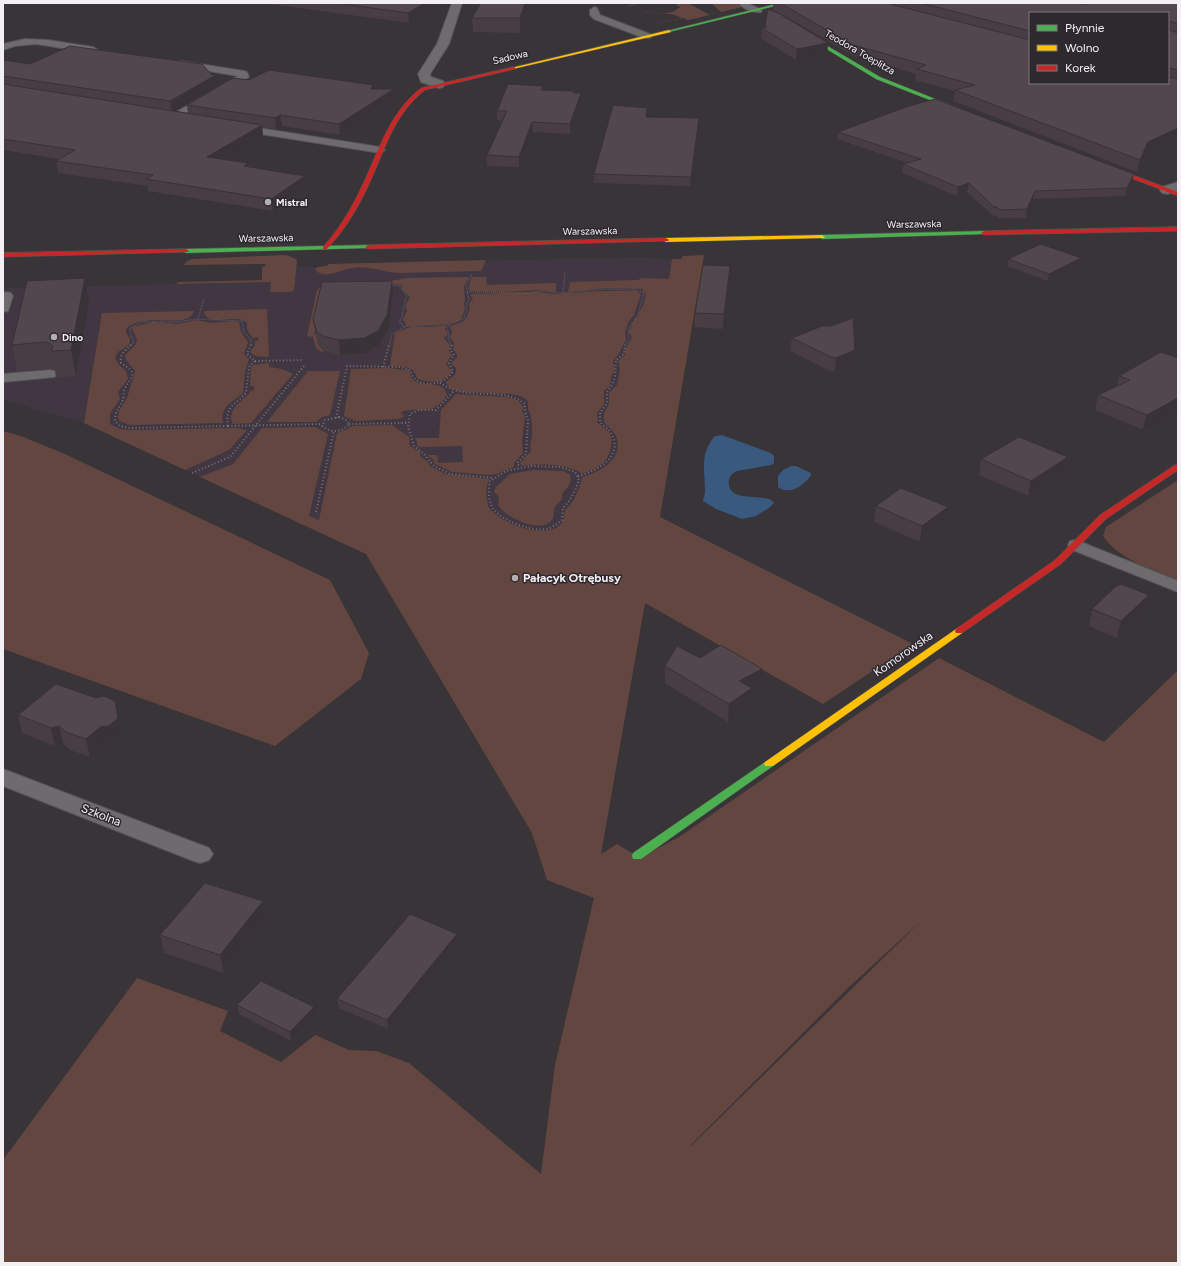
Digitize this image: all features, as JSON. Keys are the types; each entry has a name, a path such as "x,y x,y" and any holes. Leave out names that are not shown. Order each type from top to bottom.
{"street":[{"path":"439,84 425,79 424,74 443,44 457,3"},
{"name":"Sadowa","path":"325,248 339,233 358,200 392,124 408,100 423,89 785,3"},
{"path":"758,10 774,16"},
{"name":"Teodora Toeplitza","path":"793,26 878,78 971,114"},
{"path":"1094,162 1174,190"},
{"name":"Warszawska","path":"3,255 1178,229"},
{"name":"Komorowska","path":"637,856 1051,566 1076,546 1090,529 1104,517 1178,467"},
{"name":"Szkolna","path":"3,777 200,854"}],"lane":[{"path":"743,3 745,6 758,10"},
{"path":"594,10 594,15 597,17 647,36"},
{"path":"3,47 17,42 31,42 102,52"},
{"path":"173,62 244,74 244,78 171,117 191,120"},
{"path":"229,126 380,150"},
{"path":"3,378 50,374"},
{"path":"1076,546 1178,587"}],"path":[{"path":"563,293 565,271"},
{"path":"383,367 392,334 404,327 451,324 464,318 467,310 466,305 469,300 466,286 472,274"},
{"path":"384,284 400,286 407,296 404,312 400,322 404,327"},
{"path":"467,292 526,293 541,291 563,293 605,289 622,291 634,290 643,292 644,294 640,301 641,306 637,315 630,324 628,333 629,340 624,346 624,354 616,360 617,372 614,378 613,386 607,392 606,403 600,413 602,416 600,422 610,432 614,440 612,454 601,468 593,473 578,476"},
{"path":"198,319 204,298"},
{"path":"303,360 254,361 247,354 251,345 251,340 244,332 242,322 232,320 216,321 198,319 176,322 150,321 137,324 130,328 130,334 134,342 124,352 120,359 121,363 130,369 132,373 131,380 124,389 123,400 116,410 115,421 120,426 128,428 322,424 325,420 336,418 346,419 350,424"},
{"path":"440,383 450,377 453,371 449,363 454,356 450,349 452,345 448,338 449,335 447,328 451,324"},
{"path":"228,426 225,416 227,411 246,393 246,382 249,374 249,367 254,361"},
{"path":"192,473 230,457 257,426 304,366"},
{"path":"336,418 347,366 408,369 418,380 440,383 453,392 518,398 525,404 525,411 528,417 526,454 517,463 520,468"},
{"path":"453,392 436,410 414,411 410,414 407,422 408,434 412,438 414,446 439,468 450,474 494,478"},
{"path":"322,424 324,428 334,431 344,429 350,424 407,422"},
{"path":"316,512 334,431"},
{"path":"531,466 561,467 572,470 578,476 578,484 572,493 570,502 563,508 562,520 554,526 542,530 522,526 494,510 488,491 488,486 494,478 506,471 531,466"}],"shaded area":[{"path":"674,3 688,3 710,15 688,20 684,18 634,28 682,18 668,14 642,12 672,12 680,7"},
{"path":"711,3 739,3 742,7 721,12"},
{"path":"286,255 296,259 297,261 294,290 291,292 270,292 271,282 176,284 178,282 262,280 262,267 266,264 184,265 192,259"},
{"name":"Pałacyk Otrębusy","path":"704,255 594,898 547,880 532,833 366,554 84,423 3,400 3,288 265,282 265,265 325,267 329,264 645,257 650,259 681,259 683,256"},
{"path":"704,255 660,517 913,644 823,704 645,603 601,854 617,844 640,858 679,837 939,658 1104,742 1178,670 1178,1263 3,1263 3,1160 137,978 228,1011 220,1031 281,1062 315,1035 349,1050 376,1051 409,1063 541,1174 555,1065 594,898 547,880 532,833 366,554 200,477 233,464 262,428 315,427 328,434 309,516 319,520 337,433 352,426 392,425 409,437 410,446 420,452 420,456 428,462 430,466 445,474 489,479 486,490 488,506 501,518 532,530 551,530 559,526 562,522 566,509 572,503 578,492 582,477 603,468 614,458 617,451 618,444 616,436 604,422 604,413 609,404 609,393 617,385 620,369 618,361 625,355 625,349 632,338 629,332 634,320 638,317 643,306 646,294 642,289 605,288 568,292 570,282 638,280 642,278 669,279 672,259 681,259 683,256","holes":["922,920 691,1146 847,989"]},
{"path":"486,260 481,271 400,273 359,267 323,274 315,269 329,264"},
{"path":"469,277 464,286 465,309 460,320 449,323 406,326 403,319 407,311 405,306 410,297 403,290 402,285 384,282 408,278"},
{"path":"472,277 486,277 487,285 556,283 556,292 541,290 501,292 470,291 468,289"},
{"path":"322,286 323,296 314,334 318,334 317,342 324,351 322,352 316,348 313,337 307,336 317,290"},
{"path":"636,291 641,294 634,315 629,321 625,332 626,340 613,362 615,369 611,378 610,386 604,391 604,404 597,413 597,422 609,432 612,439 607,458 596,468 580,474 580,472 574,469 560,466 544,464 522,466 520,463 531,451 530,445 532,423 531,415 528,409 528,401 520,396 509,394 458,391 450,387 446,382 456,373 456,368 451,363 457,357 457,354 453,350 454,343 450,338 452,333 450,327 465,320 470,308 469,304 473,298 470,295 472,294 537,292 555,294"},
{"path":"267,309 269,357 255,356 250,352 255,345 255,341 259,340 257,337 253,338 250,335 247,329 247,323 236,319 212,319 207,317 204,313 205,311"},
{"path":"194,311 190,317 183,320 143,321 126,329 126,333 130,339 129,345 118,352 115,358 119,365 126,371 128,379 118,392 120,399 110,413 110,424 120,429 127,430 237,428 247,430 229,450 185,470 84,423 102,313"},
{"path":"197,320 211,323 239,322 241,332 248,342 244,354 249,359 245,371 243,393 231,402 225,409 222,417 223,423 130,425 120,421 118,418 119,411 127,398 135,371 125,359 126,354 136,344 137,339 132,330 133,327 153,322 178,324"},
{"path":"447,325 445,329 448,334 444,338 450,345 449,351 452,355 446,364 452,371 445,378 436,382 421,380 417,378 410,368 403,366 390,366 395,333 413,326 429,327"},
{"path":"269,363 269,367 282,369 293,374 251,423 232,424 231,419 233,410 238,403 249,394 250,391 254,390 254,386 250,386 251,367 254,365"},
{"path":"388,368 408,370 415,381 424,384 438,385 445,390 447,395 442,402 433,408 403,411 401,413 404,416 399,419 356,421 344,416 351,369"},
{"path":"308,371 340,371 330,415 322,417 316,422 267,422"},
{"path":"456,394 506,397 517,400 524,407 522,411 525,417 522,441 523,453 514,463 514,467 496,474 488,475 452,472 435,464 433,459 427,455 437,455 438,463 463,462 462,446 417,446 415,438 439,438 441,410"},
{"path":"3,431 21,436 67,455 330,580 369,653 361,679 275,746 3,649"},
{"path":"534,470 563,471 570,475 571,478 569,486 562,494 562,499 556,505 552,520 546,525 531,525 515,519 502,510 498,505 499,497 494,492 496,487 510,474"},
{"path":"1178,480 1178,580 1147,568 1127,558 1103,536 1106,527"}],"water":[{"path":"722,435 771,453 774,456 774,463 771,465 737,471 729,478 730,488 734,493 740,496 764,498 774,503 756,516 742,519 716,509 703,501 705,492 704,463 707,449 715,436"},
{"path":"791,466 796,466 811,473 811,475 801,486 792,490 778,487 778,476 783,470"}],"building":[{"path":"336,3 425,3 408,13"},
{"path":"481,3 525,3 520,18 472,18"},
{"path":"779,3 889,3 1029,40 1029,84 1169,84 1169,77 1178,79 1178,128 1148,142 1140,160 955,90 975,85 917,69 926,65 853,45"},
{"path":"921,3 1178,3 1178,24 1169,21 1169,12 1029,12 1029,31"},
{"path":"768,9 778,13 828,43 797,49 762,28 767,27 765,25"},
{"path":"1169,30 1178,33 1178,70 1169,68"},
{"path":"70,46 202,64 211,74 216,75 170,101 3,76 3,60 30,64"},
{"path":"269,70 373,85 371,89 394,89 339,124 280,115 275,118 187,105 233,78 249,80"},
{"path":"3,84 262,125 207,157 248,163 244,166 305,176 271,199 146,179 153,175 56,161 75,150 3,139"},
{"path":"508,84 543,86 541,90 574,91 573,93 581,93 570,124 532,122 519,157 487,155 507,111 497,111"},
{"path":"935,99 1134,174 1127,188 1035,191 1027,209 1000,210 997,207 994,207 969,183 958,187 903,164 921,159 838,132 909,106"},
{"path":"613,105 647,108 646,117 699,118 691,177 594,174"},
{"path":"1041,244 1081,258 1049,274 1008,259"},
{"path":"703,265 730,266 724,314 695,313"},
{"path":"85,278 71,350 51,351 53,347 51,344 45,342 12,345 27,281"},
{"path":"392,281 387,315 378,331 364,338 339,340 323,336 317,332 313,319 322,282"},
{"path":"853,318 855,350 836,358 792,338 822,326 831,326"},
{"path":"1161,352 1178,358 1178,398 1147,415 1098,395 1130,380 1119,376"},
{"path":"1019,437 1068,457 1031,481 981,459"},
{"path":"901,488 948,507 922,526 876,506"},
{"path":"1121,584 1149,595 1121,621 1092,609 1115,587"},
{"path":"721,645 762,669 739,681 752,688 729,704 665,666 677,646 700,658"},
{"path":"56,684 96,698 104,696 115,701 118,718 109,726 100,727 86,739 66,732 59,726 51,728 18,715"},
{"path":"205,883 263,901 220,955 160,935"},
{"path":"410,914 457,934 387,1020 337,999"},
{"path":"261,981 314,1007 290,1032 237,1005"}],"traffic: fast":[{"path":"669,31 785,3"},
{"path":"802,32 878,78 960,110"},
{"path":"822,237 984,233"},
{"path":"186,251 368,247"},
{"path":"637,856 769,764"}],"traffic: slow":[{"path":"513,68 669,31"},
{"path":"666,240 822,237"},
{"path":"769,764 959,631"}],"traffic: jam":[{"path":"325,248 334,239 355,208 389,131 406,104 414,96 423,89 513,68"},
{"path":"1106,167 1178,194"},
{"path":"984,233 1178,229"},
{"path":"368,247 666,240"},
{"path":"3,255 186,251"},
{"path":"959,631 1058,562 1103,517 1178,467"}],"place":[{"name":"Mistral","path":"268,202"},
{"name":"Dino","path":"54,337"},
{"name":"Pałacyk Otrębusy","path":"515,578"}]}
